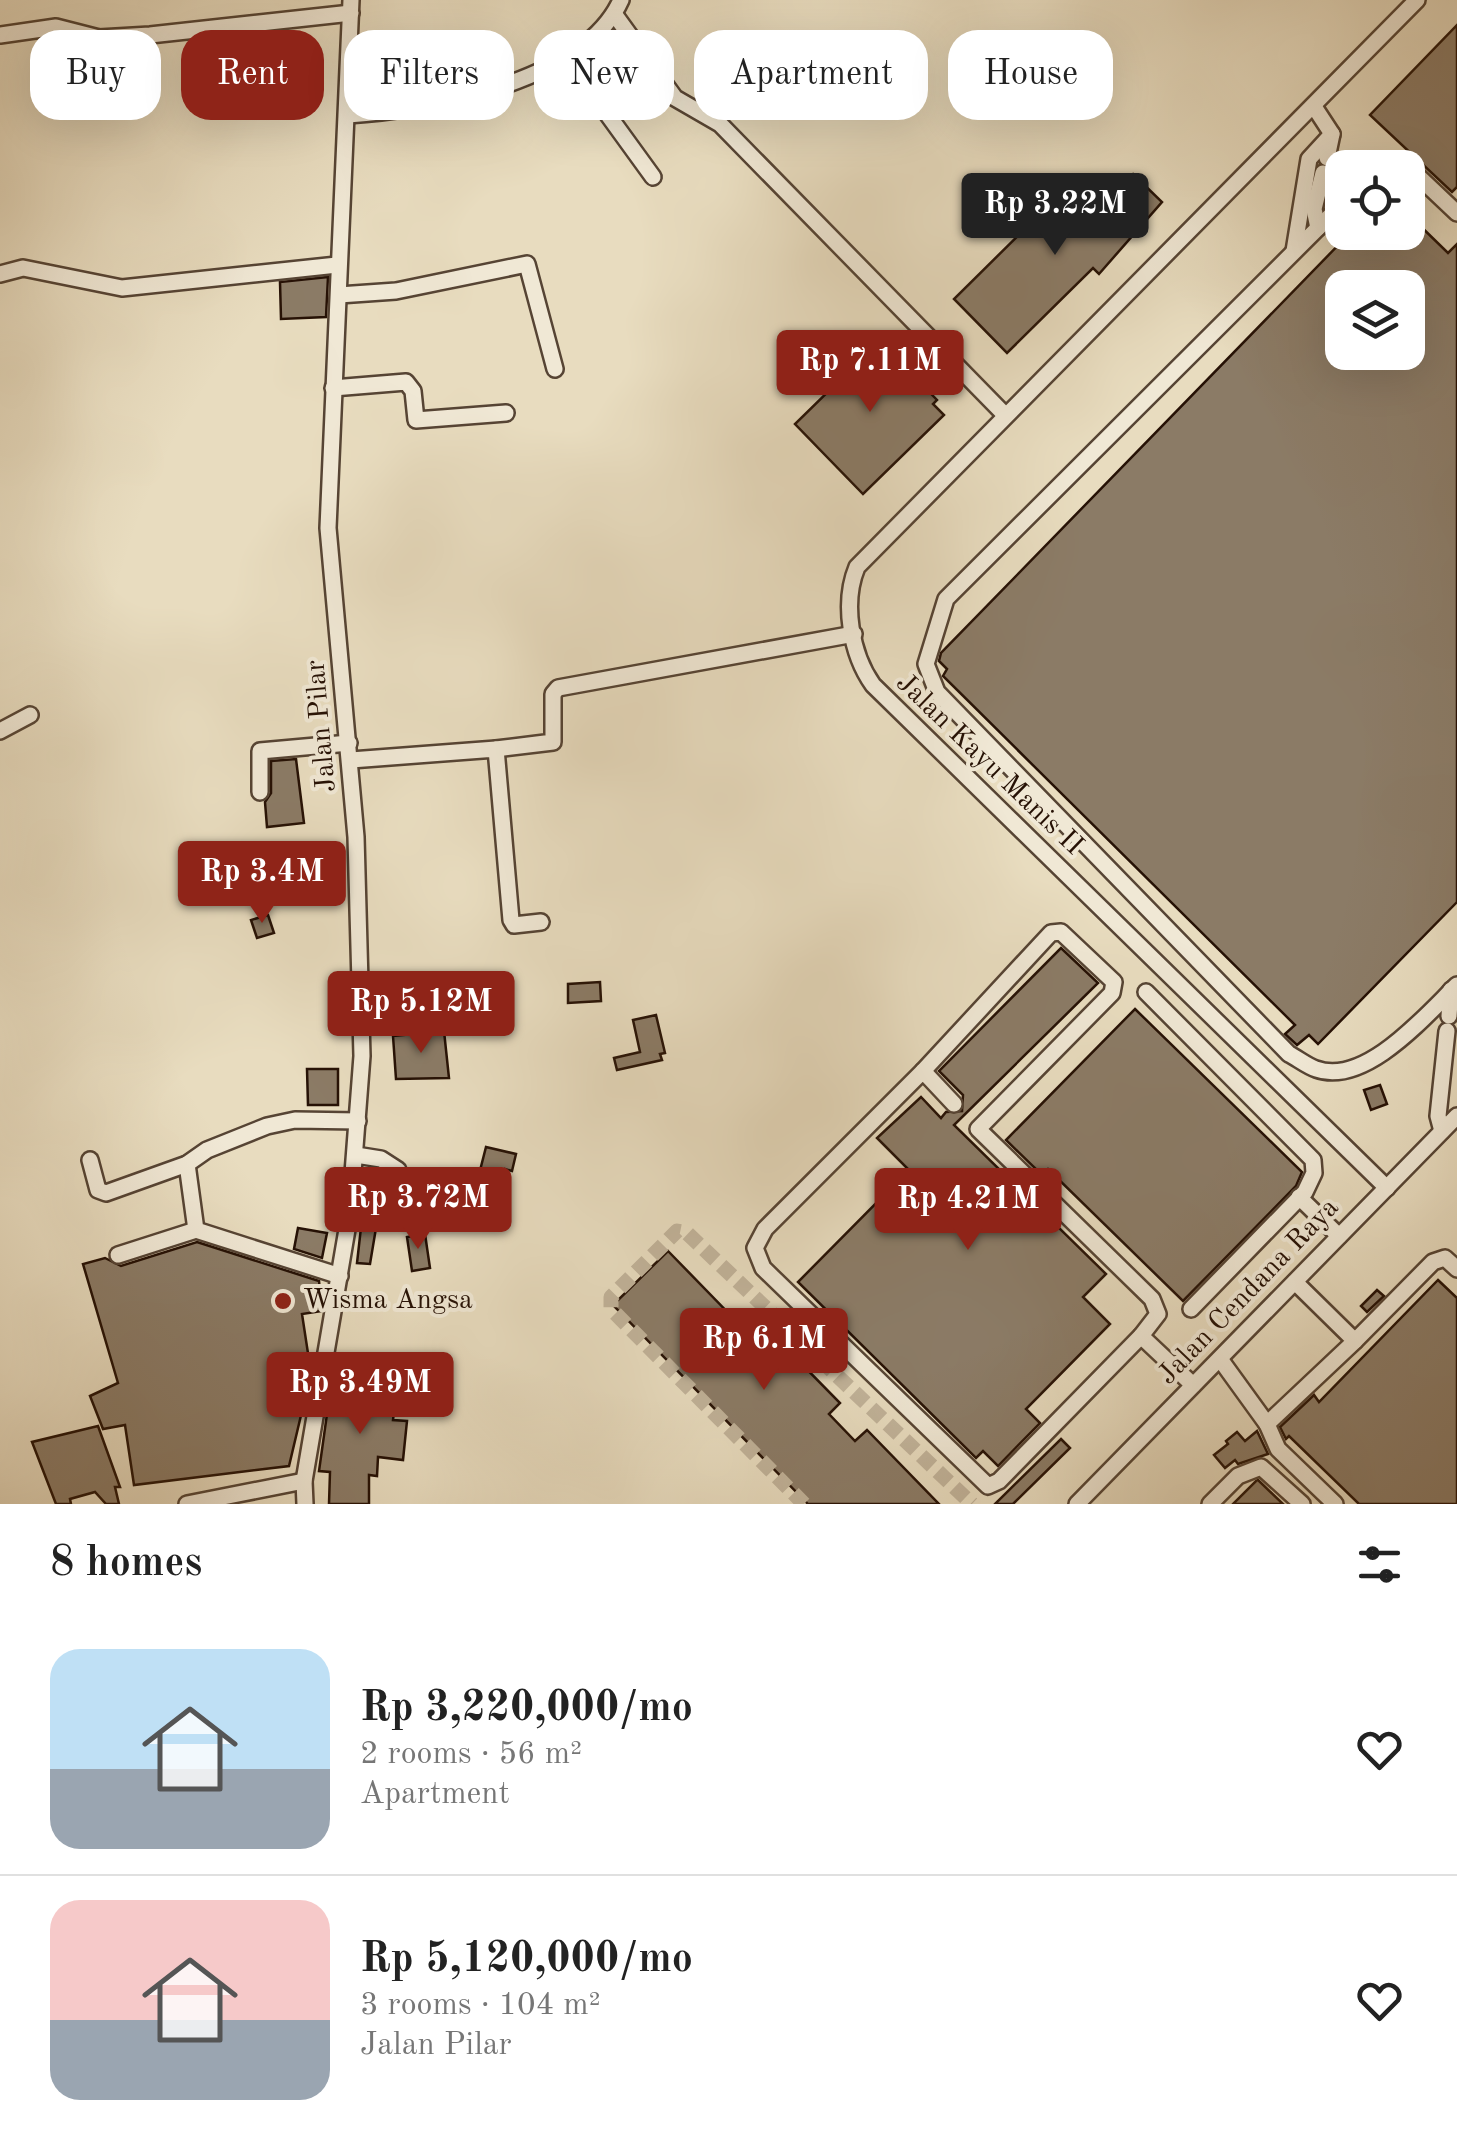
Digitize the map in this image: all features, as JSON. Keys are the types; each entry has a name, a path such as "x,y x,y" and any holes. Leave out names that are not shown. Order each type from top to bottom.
{"street":[{"name":"Jalan Kayu Manis II","path":"1387,1188 873,686 864,672 849,612 857,567 1418,0"},
{"path":"0,35 56,28 99,38 150,35 351,6"},
{"path":"604,30 618,7 675,98 720,124 1005,415"},
{"path":"1315,108 1332,134 1314,209 1318,228"},
{"name":"Jalan Pilar","path":"305,1504 304,1481 340,1276 356,1155 362,1056 350,752 328,528 339,295 337,264 348,120"},
{"path":"612,120 653,177"},
{"path":"1294,251 1310,159 1332,134"},
{"path":"1425,183 1457,213"},
{"path":"1325,221 946,598 926,664 937,692 1289,1054 1318,1070 1340,1072 1381,1056 1454,987"},
{"path":"0,274 24,268 122,288 337,264"},
{"path":"339,295 407,289 526,264 554,368"},
{"path":"333,388 406,382 413,391 416,420 506,413"},
{"path":"260,792 260,752 496,749 553,742 553,694 558,688 854,634"},
{"path":"0,731 30,715"},
{"path":"496,749 512,922 541,922"},
{"path":"922,1071 978,1129 1155,1302 1158,1314 1000,1480 988,1486 763,1268 755,1248 766,1230 1051,932 1060,932 1114,982 1112,993 978,1129"},
{"path":"1442,1131 1438,1116 1454,987"},
{"path":"1146,992 1314,1160 1310,1185 1191,1309"},
{"name":"Jalan Cendana Raya","path":"1078,1504 1457,1116"},
{"path":"90,1160 103,1194 187,1164 207,1150 266,1126 295,1120 358,1121"},
{"path":"356,1155 381,1159 398,1170"},
{"path":"187,1164 196,1230"},
{"path":"1299,1197 1339,1236"},
{"path":"118,1255 196,1230 340,1276"},
{"path":"1267,1424 1433,1262 1444,1258 1457,1269"},
{"path":"1295,1282 1354,1341"},
{"path":"1141,1336 1193,1386"},
{"path":"1220,1359 1267,1424 1278,1449 1335,1504"},
{"path":"1210,1504 1238,1476 1261,1468 1302,1504"},
{"path":"187,1504 304,1481"}],"building":[{"path":"1457,25 1457,187 1452,192 1425,167 1425,150 1407,150 1370,115"},
{"path":"1133,174 1162,202 1099,274 1093,268 1007,353 954,299 1040,214 1035,210 1085,192 1088,195"},
{"path":"1425,231 1448,253 1457,244 1457,902 1318,1044 1309,1035 1297,1045 1285,1034 1295,1025 943,676 947,669 939,661 941,653 1333,250 1425,250"},
{"path":"328,277 326,317 281,319 280,282"},
{"path":"874,335 937,400 933,404 944,415 863,494 795,424 836,384 831,378"},
{"path":"296,759 304,823 267,827 265,802 271,793 271,761"},
{"path":"268,915 274,933 257,938 251,920"},
{"path":"1061,948 1098,983 954,1125 1106,1274 1083,1297 1110,1324 1026,1409 1040,1423 998,1466 983,1451 976,1458 798,1282 909,1170 877,1138 921,1097 941,1118 946,1112 962,1111 963,1095 939,1071"},
{"path":"600,982 601,1001 568,1003 568,984"},
{"path":"1135,1009 1302,1172 1296,1186 1183,1301 1048,1169 1042,1175 1006,1140"},
{"path":"656,1015 665,1053 660,1054 662,1060 617,1070 614,1058 640,1052 633,1020"},
{"path":"444,1031 449,1078 396,1079 393,1036"},
{"path":"307,1069 338,1069 338,1105 308,1105"},
{"path":"1380,1085 1387,1104 1371,1110 1364,1090"},
{"path":"486,1147 516,1154 512,1171 505,1169 492,1209 472,1202"},
{"path":"379,1174 396,1181 406,1178 438,1182 435,1202 391,1196 388,1217 378,1216 370,1264 357,1263 365,1192 370,1193 372,1178 379,1179"},
{"path":"298,1228 327,1233 322,1258 294,1249"},
{"path":"425,1234 430,1268 412,1271 407,1237"},
{"path":"197,1242 319,1281 322,1311 302,1314 311,1373 289,1466 134,1485 125,1425 103,1429 90,1396 118,1383 83,1264 105,1258 121,1266"},
{"path":"668,1251 743,1328 755,1316 768,1330 778,1320 791,1333 781,1343 840,1403 829,1414 855,1441 867,1430 939,1504 808,1504 613,1305"},
{"path":"1438,1280 1457,1298 1457,1504 1359,1504 1289,1436 1286,1439 1280,1427 1314,1395 1319,1402"},
{"path":"1377,1290 1384,1296 1367,1312 1361,1306"},
{"path":"347,1363 370,1365 368,1385 397,1388 393,1420 407,1421 403,1460 378,1457 377,1476 369,1475 369,1504 329,1504 330,1472 319,1471 327,1414 342,1415"},
{"path":"98,1426 120,1487 115,1487 119,1504 106,1504 95,1492 70,1499 71,1504 56,1504 32,1442"},
{"path":"1257,1431 1268,1454 1238,1464 1235,1460 1225,1468 1214,1455 1237,1432 1245,1441"},
{"path":"1061,1439 1070,1448 1013,1504 995,1504"},
{"path":"1258,1480 1283,1504 1233,1504"}],"tunnel":[{"path":"804,1504 611,1309 611,1297 677,1231 687,1233 972,1504"}],"place":[{"name":"Wisma Angsa","path":"283,1301"}]}
